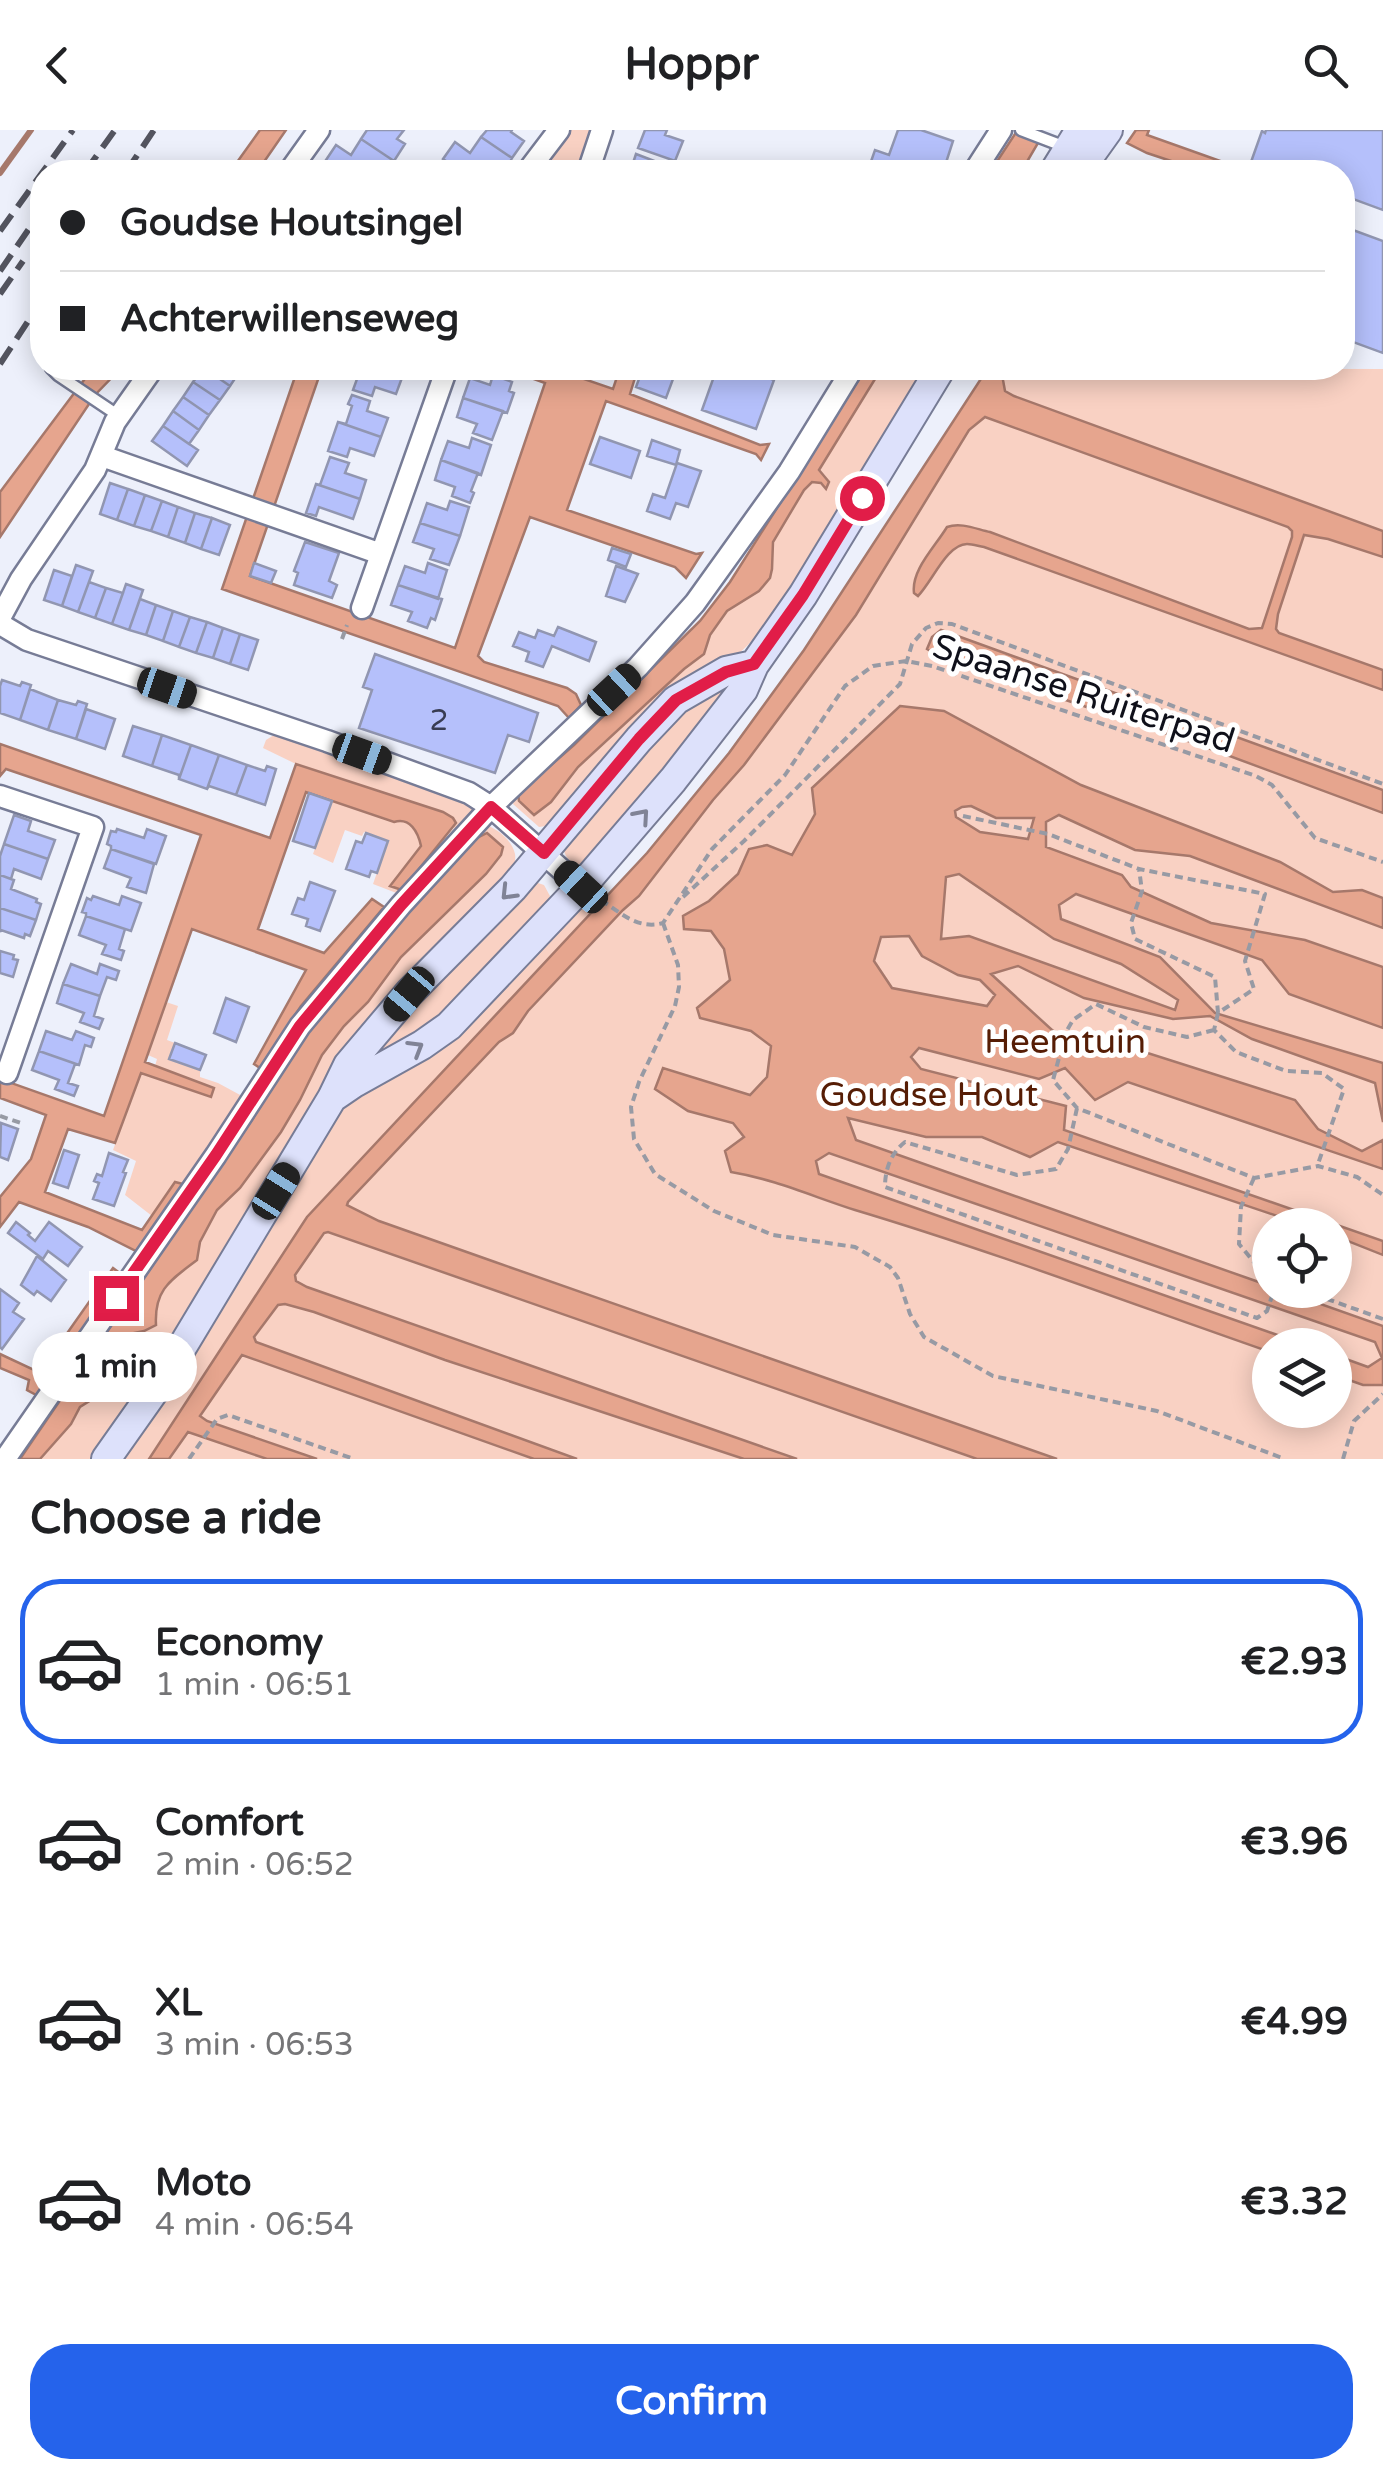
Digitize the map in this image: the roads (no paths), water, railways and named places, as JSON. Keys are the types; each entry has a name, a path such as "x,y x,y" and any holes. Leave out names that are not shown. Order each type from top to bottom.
{"main road":[{"path":"1070,156 1108,130"},
{"path":"332,1098 450,1026 581,887 685,765 743,690 754,664 803,595 934,380"},
{"path":"106,1459 164,1377 348,1065 409,994 544,853 676,700 726,672 754,664"}],"street":[{"path":"298,160 319,130"},
{"path":"536,160 559,130"},
{"path":"592,160 602,130"},
{"path":"982,160 1001,130"},
{"path":"145,380 119,416 96,470 21,579 0,621 27,640 469,793 491,807 581,887"},
{"path":"362,608 442,380"},
{"path":"5,1459 216,1155 300,1026 401,905 491,807 638,667 695,603 746,536 846,380"},
{"path":"102,456 381,554"},
{"path":"0,796 93,827 7,1073"}],"lane":[{"path":"1022,130 1070,156"},
{"path":"65,380 119,416"}],"waterway":[{"path":"0,173 31,130"}],"railway":[{"path":"51,160 73,130"},
{"path":"94,160 115,130"},
{"path":"134,160 154,130"},
{"path":"0,231 30,189"},
{"path":"0,271 30,227"},
{"path":"0,294 23,261"},
{"path":"0,364 30,318"}],"park label":[{"name":"Heemtuin","path":"1065,1041"},
{"name":"Goudse Hout","path":"929,1094"}]}
